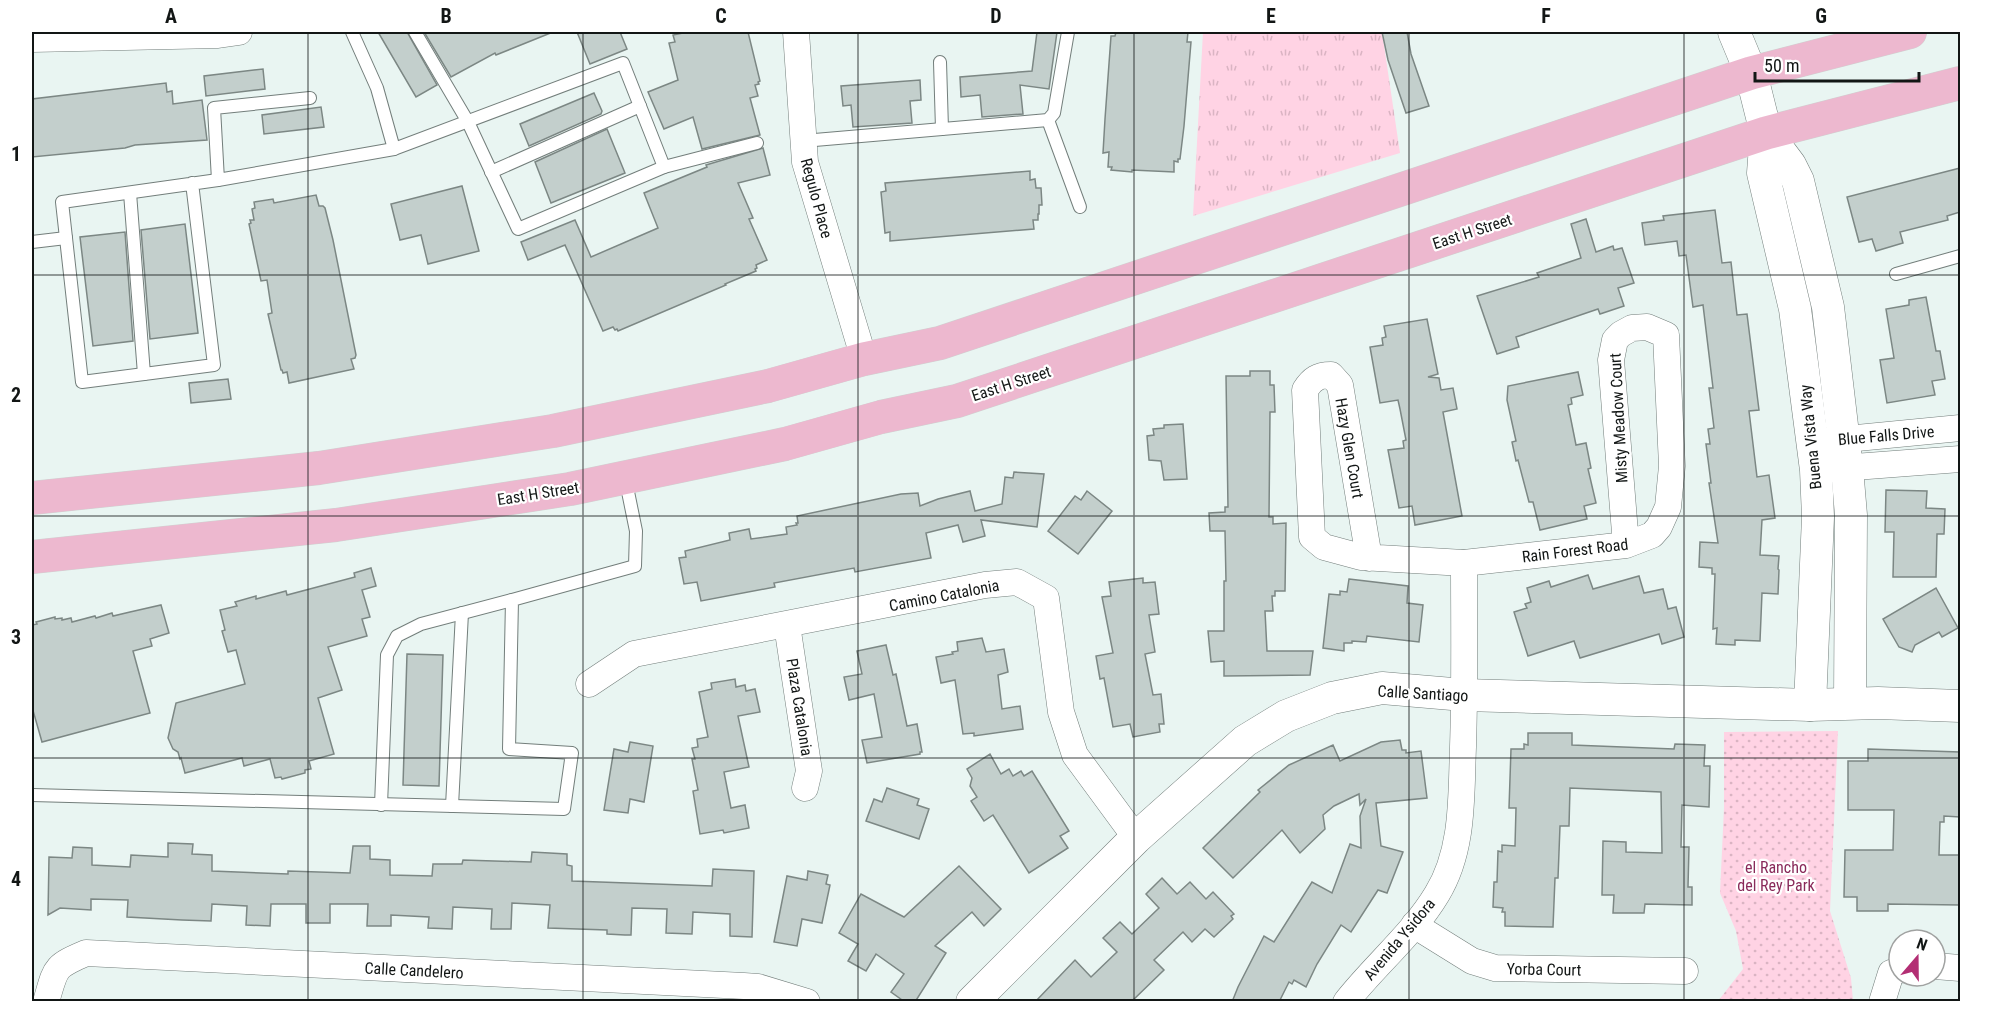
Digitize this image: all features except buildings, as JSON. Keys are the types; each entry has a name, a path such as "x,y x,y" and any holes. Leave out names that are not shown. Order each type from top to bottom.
{"main road":[{"path":"32,498 319,468 553,431 768,386 864,359 951,339 1750,73 1910,32"},
{"name":"East H Street","path":"32,557 336,525 570,489 784,444 881,417 957,401 1766,134 1960,83"}],"street":[{"path":"32,39 218,35 239,32"},
{"name":"Regulo Place","path":"796,32 805,162 864,359"},
{"name":"Buena Vista Way","path":"1734,32 1750,73 1766,134 1763,173 1794,309 1814,456 1818,517 1810,705"},
{"name":"Buena Vista Way","path":"1766,134 1790,165 1798,181 1828,307 1846,453 1851,515 1850,703"},
{"name":"Misty Meadow Court","path":"1626,545 1611,360 1615,340 1632,328 1647,327 1666,335 1672,466 1668,507"},
{"name":"Hazy Glen Court","path":"1312,537 1305,390 1311,380 1320,375 1331,375 1340,385 1370,558"},
{"name":"Blue Falls Drive","path":"1814,456 1846,453 1960,428"},
{"name":"Blue Falls Drive","path":"1846,453 1960,459"},
{"name":"Rain Forest Road","path":"1312,537 1324,547 1370,558 1464,564 1635,544 1652,535 1659,527 1668,507"},
{"path":"1464,564 1464,695"},
{"name":"Camino Catalonia","path":"589,684 634,654 986,585 1017,582 1046,598 1061,712 1075,755 1136,838"},
{"name":"Plaza Catalonia","path":"788,625 809,771 805,788"},
{"name":"Calle Santiago","path":"972,1002 1136,838 1245,741 1308,706 1357,692 1382,688 1464,695 1810,705"},
{"name":"Avenida Ysidora","path":"1346,1002 1414,925 1438,893 1453,858 1460,823 1464,695"},
{"path":"1810,705 1850,703 1960,706"},
{"name":"Yorba Court","path":"1414,925 1472,961 1495,968 1685,971"},
{"name":"Calle Candelero","path":"46,1002 54,974 63,962 86,953 751,987 807,1002"},
{"path":"1882,1002 1887,986"}],"lane":[{"path":"352,32 377,88 394,149"},
{"path":"415,32 468,122 518,229 664,167 757,143"},
{"path":"803,141 1048,120 1054,113 1068,32"},
{"path":"940,62 942,129"},
{"path":"192,183 214,366 82,382 62,202 192,183 218,180 394,149 623,63 664,167"},
{"path":"218,180 214,108 310,98"},
{"path":"491,172 640,106"},
{"path":"1048,120 1080,207"},
{"path":"130,193 144,374"},
{"path":"32,242 66,238"},
{"path":"1896,274 1960,255"},
{"path":"381,805 387,655 397,636 421,624 635,566 636,531 625,477"},
{"path":"32,795 564,809 572,753 509,749 512,600"},
{"path":"452,806 462,613"}],"green space":[{"path":"1203,32 1382,32 1400,153 1193,216"},
{"name":"el Rancho del Rey Park","path":"1838,731 1830,911 1851,978 1853,1001 1718,1001 1743,969 1736,931 1720,893 1724,808 1724,732"}]}
